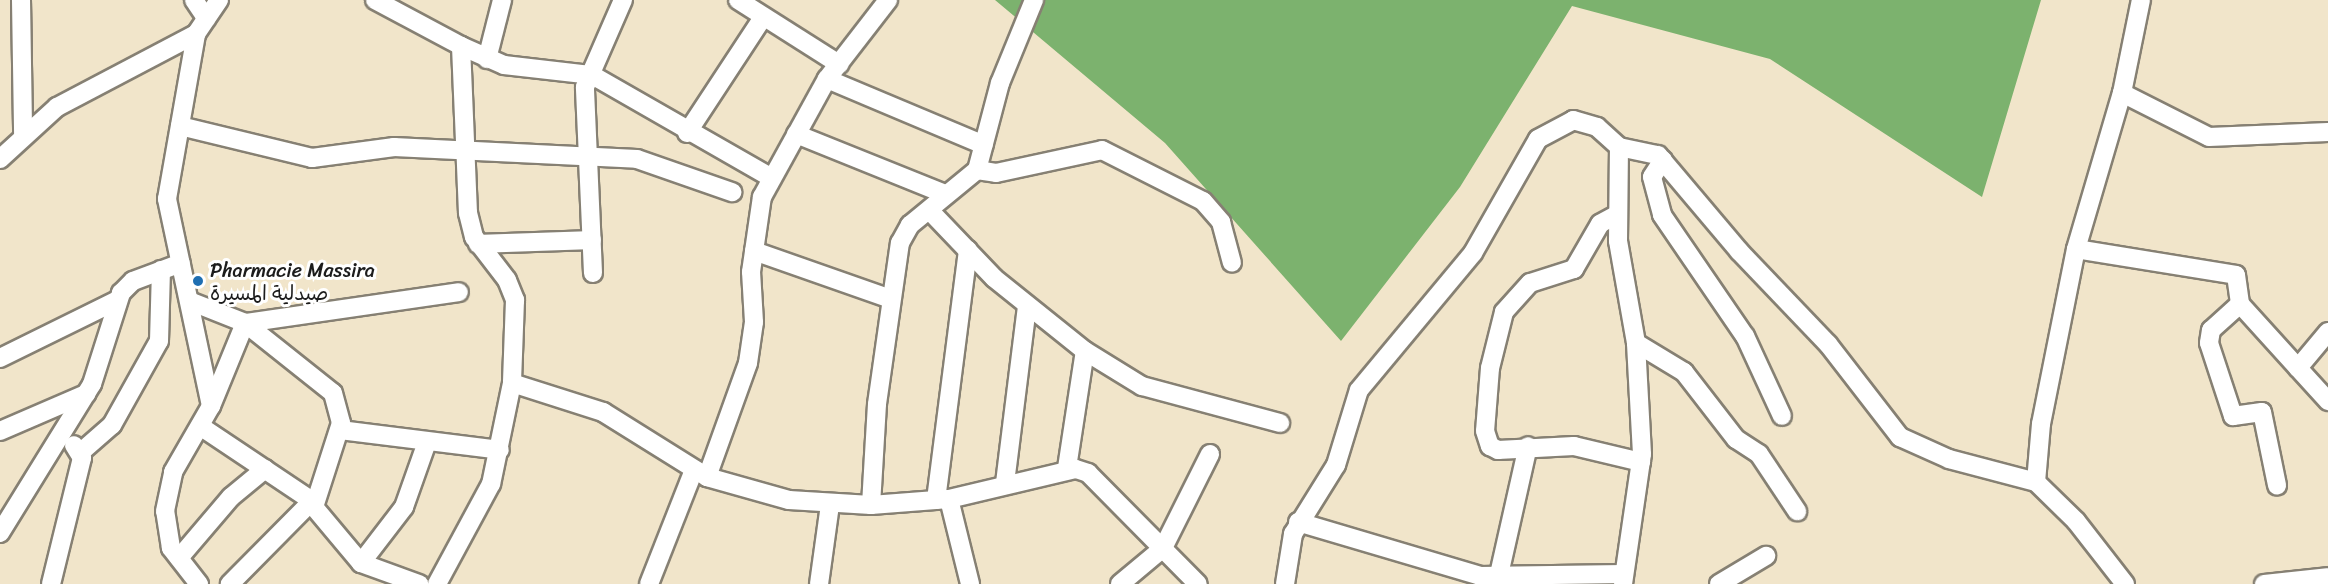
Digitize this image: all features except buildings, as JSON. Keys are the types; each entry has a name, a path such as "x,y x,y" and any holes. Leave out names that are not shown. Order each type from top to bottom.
{"street":[{"path":"21,0 23,134"},
{"path":"194,0 206,18"},
{"path":"211,406 192,302 167,199 196,34 219,0"},
{"path":"375,0 487,59 592,75 687,133 770,177"},
{"path":"487,59 502,0"},
{"path":"738,0 762,19 839,64"},
{"path":"649,584 748,363 754,252 770,177 827,79 888,0"},
{"path":"871,505 891,299 900,243 910,225 931,213 945,194 976,170 1000,83 1034,0"},
{"path":"2036,482 2041,424 2076,249 2122,93 2141,0"},
{"path":"593,273 585,87 592,75 620,1"},
{"path":"687,133 762,19"},
{"path":"0,159 23,134 57,107 196,34"},
{"path":"437,584 483,502 500,450 512,383 514,295 478,244 468,213 462,149 461,46"},
{"path":"827,79 984,145"},
{"path":"2122,93 2209,137 2328,132"},
{"path":"1284,584 1298,522 1336,465 1359,390 1473,253 1538,139 1574,120 1597,127 1619,147 1655,153 1663,160 1738,251 1828,344 1900,437 1949,459 2036,482 2076,521 2125,584"},
{"path":"180,126 312,158 394,147 588,155 658,163 732,192"},
{"path":"796,134 945,194"},
{"path":"1298,522 1412,559 1498,579 1624,579 1641,462 1636,343 1616,215 1619,147"},
{"path":"976,170 996,173 1102,150 1203,201 1221,222 1232,263"},
{"path":"1663,160 1652,177 1662,215 1744,336 1782,416"},
{"path":"931,213 1027,307 1085,351 1142,386 1280,423"},
{"path":"1616,215 1600,224 1574,269 1530,283 1496,327 1486,438 1498,450 1528,446 1574,446 1641,462"},
{"path":"478,244 592,240"},
{"path":"2076,249 2236,274 2240,304 2328,401"},
{"path":"968,250 943,500 970,584"},
{"path":"754,252 891,299"},
{"path":"0,533 86,394 118,300 133,281 181,263"},
{"path":"51,584 81,452 111,425 159,341 161,270"},
{"path":"244,323 459,292"},
{"path":"0,358 118,300"},
{"path":"192,302 244,323 333,393 342,411 340,430 312,501 230,584"},
{"path":"2240,304 2211,330 2209,343 2233,416 2262,412 2277,485"},
{"path":"1005,483 1027,307"},
{"path":"199,584 179,558 169,540 166,501 172,472 211,406 244,323"},
{"path":"2298,368 2328,332"},
{"path":"1636,343 1684,372 1736,439 1760,454 1797,511"},
{"path":"1067,468 1085,351"},
{"path":"512,383 603,412 700,473 759,494 830,506 943,500 1067,468 1088,473 1198,584"},
{"path":"1,426 86,394"},
{"path":"200,426 312,501 324,525 361,563 381,579 419,584"},
{"path":"340,430 500,450"},
{"path":"61,434 81,452"},
{"path":"361,563 404,507 427,442"},
{"path":"1498,579 1528,446"},
{"path":"1120,584 1163,548 1210,454"},
{"path":"179,558 231,497 265,469"},
{"path":"819,584 830,506"},
{"path":"1719,584 1766,556"},
{"path":"2264,584 2328,577"}],"green space":[{"path":"995,0 2041,0 1982,197 1770,59 1572,6 1460,187 1341,341 1165,143"}],"place":[{"name":"Pharmacie Massira صيدلية المسيرة","path":"198,281"}]}
